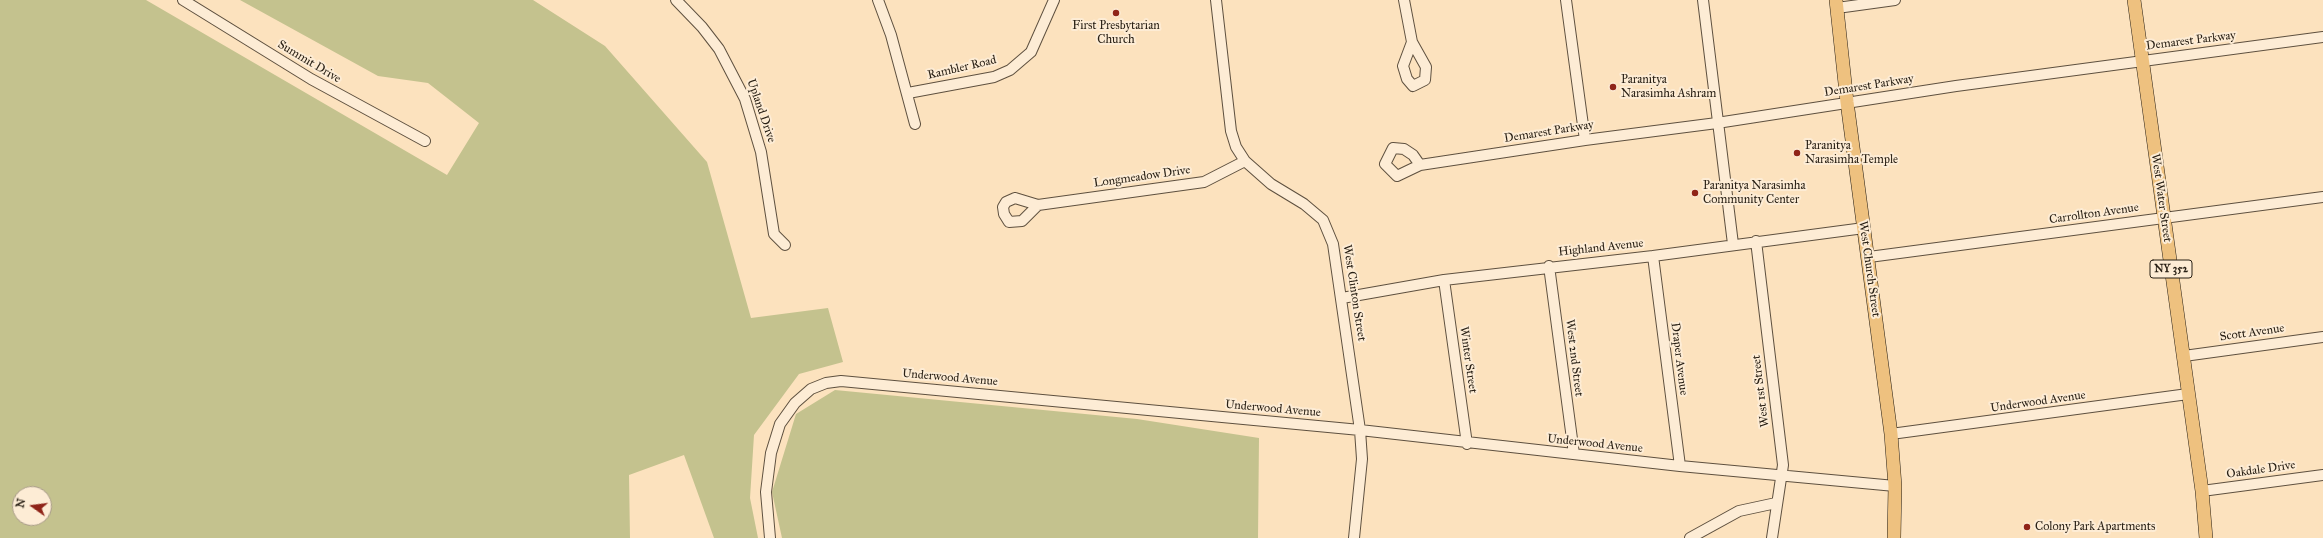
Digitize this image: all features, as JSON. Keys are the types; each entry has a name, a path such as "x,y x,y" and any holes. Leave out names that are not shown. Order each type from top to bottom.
{"main road":[{"name":"West Water Street","path":"2134,0 2184,356 2202,491 2206,538"},
{"name":"West Church Street","path":"1837,4 1847,102 1891,434 1895,486 1894,538"}],"street":[{"name":"Summit Drive","path":"183,0 311,80 425,141"},
{"name":"Upland Drive","path":"676,0 702,27 719,49 745,99 761,152 774,234 785,245"},
{"path":"878,0 908,93 915,124"},
{"name":"Rambler Road","path":"908,93 994,77 1010,70 1031,52 1054,0"},
{"name":"West Clinton Street","path":"1216,0 1231,131 1236,147 1245,161 1271,184 1304,204 1323,220 1333,244 1360,430 1362,459 1354,538"},
{"path":"1404,0 1412,42"},
{"path":"1566,0 1585,140"},
{"path":"1703,0 1733,244"},
{"path":"1837,4 1895,0"},
{"name":"Demarest Parkway","path":"1420,165 2143,60 2323,37"},
{"name":"Longmeadow Drive","path":"1038,205 1204,182 1245,161"},
{"name":"Carrollton Avenue","path":"1868,257 2323,197"},
{"name":"Highland Avenue","path":"1342,298 1444,280 1549,266 1653,256 1733,244 1864,228"},
{"name":"West 1st Street","path":"1756,241 1783,465 1776,503 1772,538"},
{"name":"Draper Avenue","path":"1653,256 1680,466"},
{"name":"West 2nd Street","path":"1549,266 1574,454"},
{"name":"Winter Street","path":"1444,280 1467,444"},
{"name":"Scott Avenue","path":"2184,356 2323,337"},
{"name":"Underwood Avenue","path":"770,538 766,492 771,453 780,424 795,403 811,389 826,383 842,381 1360,430 1467,444 1895,486"},
{"name":"Underwood Avenue","path":"1891,434 2188,394"},
{"name":"Oakdale Drive","path":"2202,491 2323,475"},
{"path":"1690,538 1739,511 1776,503"}],"shaded area":[{"path":"0,0 146,0 447,175 479,123 428,83 378,76 240,0 533,0 605,46 707,162 751,318 828,308 843,362 799,374 754,435 750,498 758,538 714,538 684,455 629,475 630,538 0,538"},
{"path":"835,390 1137,419 1259,438 1258,538 782,538 772,492 796,414"}],"place":[{"name":"First Presbytarian Church","path":"1116,13"},
{"name":"Paranitya Narasimha Ashram","path":"1613,87"},
{"name":"Paranitya Narasimha Temple","path":"1797,153"},
{"name":"Paranitya Narasimha Community Center","path":"1695,193"},
{"name":"Colony Park Apartments","path":"2027,527"}]}
